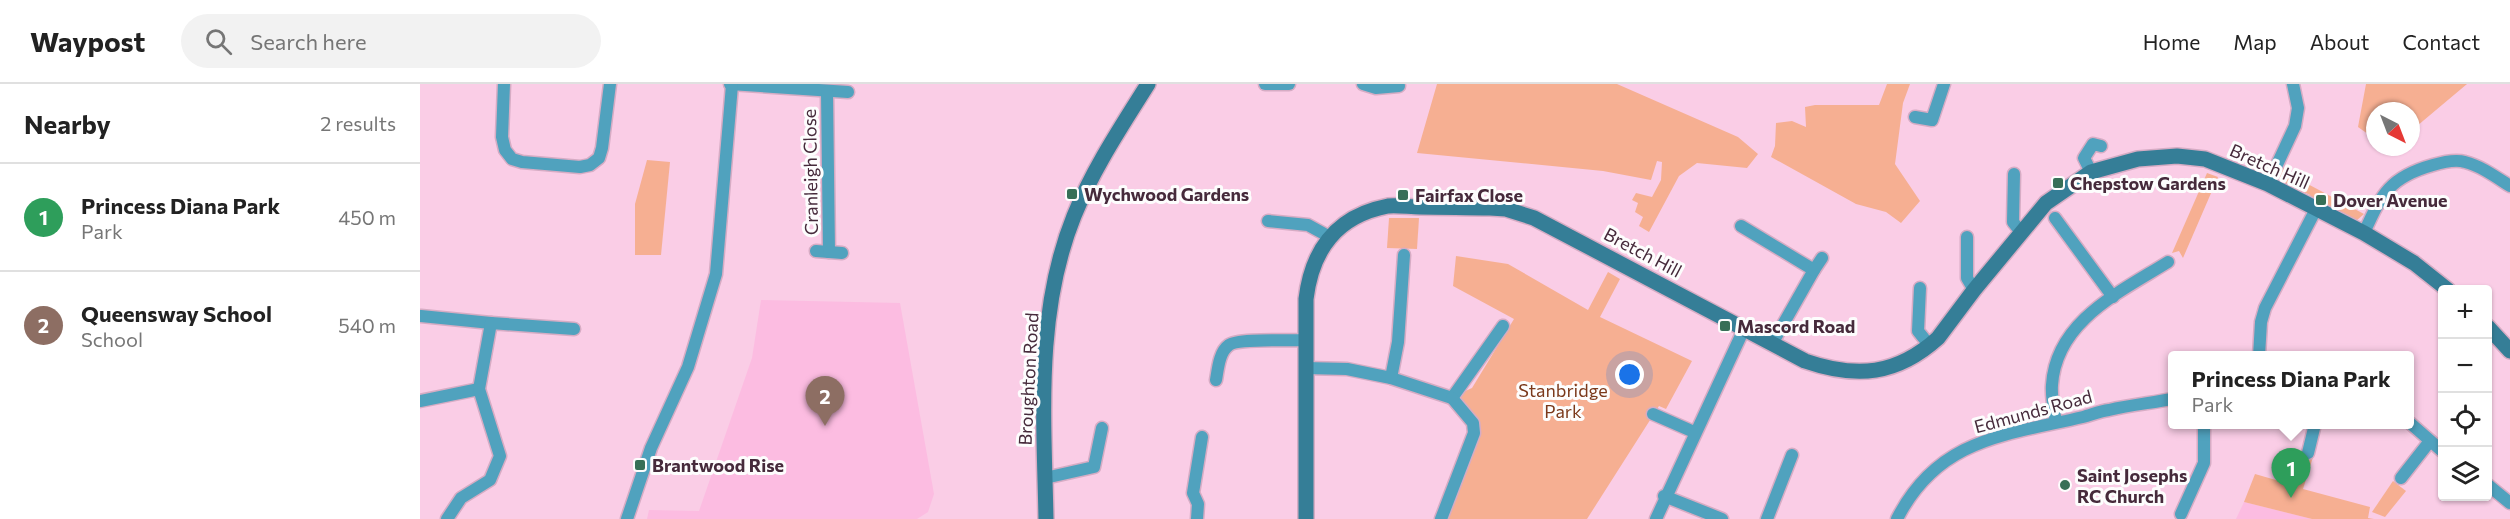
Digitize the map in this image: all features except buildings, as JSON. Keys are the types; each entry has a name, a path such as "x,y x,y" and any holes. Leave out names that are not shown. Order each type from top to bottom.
{"street":[{"path":"504,84 502,137 505,150 512,159 522,162 580,167 590,165 598,158 602,148 610,84"},
{"path":"627,519 651,448 688,367 716,274 731,84 848,92"},
{"name":"Broughton Road","path":"1046,519 1042,433 1046,335 1064,244 1089,182 1148,84"},
{"path":"1265,84 1288,84"},
{"path":"1363,84 1376,88 1399,86"},
{"path":"1915,117 1932,120 1944,84"},
{"path":"2268,184 2295,126 2298,108 2293,84"},
{"name":"Cranleigh Close","path":"827,92 829,252"},
{"path":"2091,172 2084,158 2093,144 2101,146"},
{"name":"Bretch Hill","path":"1306,519 1305,340 1309,276 1328,236 1360,215 1389,206 1506,209 1534,218 1772,344 1825,368 1865,372 1901,364 1930,346 2020,231 2046,203 2091,172 2138,159 2177,156 2205,159 2268,184 2364,233 2414,263 2442,285"},
{"path":"2364,233 2386,191 2404,174 2414,170 2445,161 2463,161 2478,166 2510,186"},
{"path":"2014,174 2013,222 2020,231"},
{"path":"2259,351 2261,322 2265,308 2316,209"},
{"path":"2055,218 2113,297"},
{"path":"1268,221 1308,225 1328,236"},
{"path":"1741,226 1814,270"},
{"path":"1967,237 1967,278 1974,290"},
{"name":"Cranleigh Close","path":"816,251 842,253"},
{"path":"1390,378 1398,342 1404,255"},
{"path":"1772,344 1822,258"},
{"path":"2055,422 2052,386 2058,354 2074,327 2113,297 2168,262"},
{"path":"1920,288 1918,331 1930,346"},
{"path":"421,316 574,329"},
{"path":"447,519 461,498 490,480 500,456 479,389 491,323"},
{"path":"1452,398 1503,326"},
{"path":"1656,519 1694,432 1744,329"},
{"path":"2492,332 2510,351"},
{"path":"1216,380 1222,352 1229,344 1240,341 1305,340"},
{"path":"1306,368 1347,369 1390,378 1452,398 1473,423 1474,433 1441,519"},
{"path":"420,401 479,389"},
{"name":"Edmunds Road","path":"1897,519 1925,480 1941,465 1969,447 1993,437 2055,422 2168,400"},
{"path":"1653,414 1694,432"},
{"path":"2414,427 2438,448"},
{"path":"1045,478 1094,467 1102,428"},
{"path":"2181,514 2204,463 2204,429"},
{"path":"2308,453 2314,429"},
{"path":"1197,519 1198,504 1193,493 1202,436"},
{"path":"2402,478 2430,441"},
{"path":"1767,519 1792,455"},
{"path":"2492,489 2510,502"},
{"path":"1665,496 1722,519"}],"shaded area":[{"path":"761,300 900,303 934,494 928,512 917,519 647,519 649,510 699,511 752,358"},
{"path":"2244,502 2312,519 2236,519"}],"green space":[{"path":"1437,84 1617,84 1738,137 1758,154 1747,168 1697,163 1679,176 1649,232 1639,226 1643,217 1635,212 1638,203 1632,200 1636,193 1652,197 1661,180 1662,162 1657,161 1651,180 1603,171 1417,153"},
{"path":"1887,84 1910,84 1903,103 1895,164 1920,201 1901,223 1886,212 1856,204 1771,157 1775,146 1776,123 1792,121 1806,127 1805,107 1815,105 1879,105"},
{"path":"2366,84 2467,84 2420,123 2420,102 2366,102 2366,133 2358,127"},
{"path":"647,160 670,162 661,255 635,255 635,204"},
{"path":"2282,166 2289,174 2364,214 2356,221 2325,204 2312,200 2310,195 2282,182 2278,174"},
{"path":"2207,173 2218,177 2183,258 2179,251 2172,253"},
{"path":"1389,218 1419,218 1417,249 1387,248"},
{"name":"Stanbridge Park","path":"1456,256 1508,264 1588,310 1608,272 1620,279 1600,317 1692,361 1666,409 1659,406 1587,519 1445,519 1478,434 1460,398 1463,392 1472,388 1514,319 1453,286"},
{"path":"2308,453 2313,457 2303,489 2370,507 2368,518 2374,519 2312,519 2244,502 2255,474 2293,485 2303,454"},
{"path":"2393,481 2406,491 2385,517 2372,512"}],"place":[{"name":"Chepstow Gardens","path":"2058,183"},
{"name":"Wychwood Gardens","path":"1072,194"},
{"name":"Fairfax Close","path":"1403,195"},
{"name":"Dover Avenue","path":"2321,200"},
{"name":"Mascord Road","path":"1725,326"},
{"name":"Queensway School","path":"825,426"},
{"name":"Brantwood Rise","path":"640,465"},
{"name":"Saint Josephs RC Church","path":"2065,485"},
{"name":"Princess Diana Park","path":"2291,498"}]}
